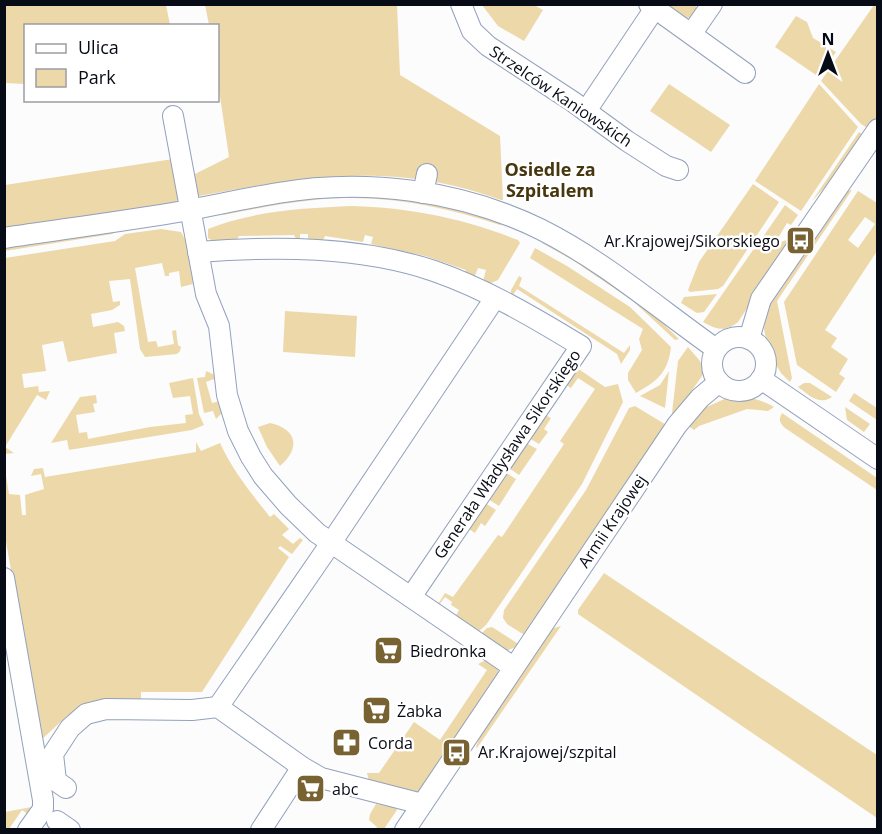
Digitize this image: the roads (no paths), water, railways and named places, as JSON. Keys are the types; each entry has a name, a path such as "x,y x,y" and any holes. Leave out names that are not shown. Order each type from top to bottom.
{"street":[{"name":"Strzelców Kaniowskich","path":"461,4 467,21 478,38 666,166 678,170"},
{"path":"692,33 712,4"},
{"path":"586,111 652,6 745,73"},
{"path":"173,116 206,294 219,326 220,351 227,395 238,431 257,467 282,498 317,533 513,668"},
{"path":"749,339 761,299 878,129"},
{"path":"4,238 189,210 280,192 425,184 455,199 540,229 617,275 716,349"},
{"name":"Generała Władysława Sikorskiego","path":"198,252 326,250 382,257 433,271 495,298 536,318 581,346 411,597"},
{"path":"218,708 495,298"},
{"path":"741,336 749,339 763,353 765,366 761,379 757,384 744,390 729,388 719,382 712,369 716,349 722,342 732,338 741,336"},
{"path":"761,379 878,459"},
{"name":"Armii Krajowej","path":"405,830 677,425 700,398 719,382"},
{"path":"4,578 43,800 43,809 28,830"},
{"path":"66,788 56,781 53,754 70,728 86,714 106,709 218,708 303,767 328,781 422,804"},
{"path":"261,830 303,767"}],"place":[{"name":"Ar.Krajowej/Sikorskiego","path":"801,241"},
{"name":"Biedronka","path":"389,651"},
{"name":"Żabka","path":"376,711"},
{"name":"Corda","path":"347,743"},
{"name":"Ar.Krajowej/szpital","path":"457,752"},
{"name":"abc","path":"311,789"}],"district":[{"name":"Osiedle za Szpitalem","path":"550,180"}]}
